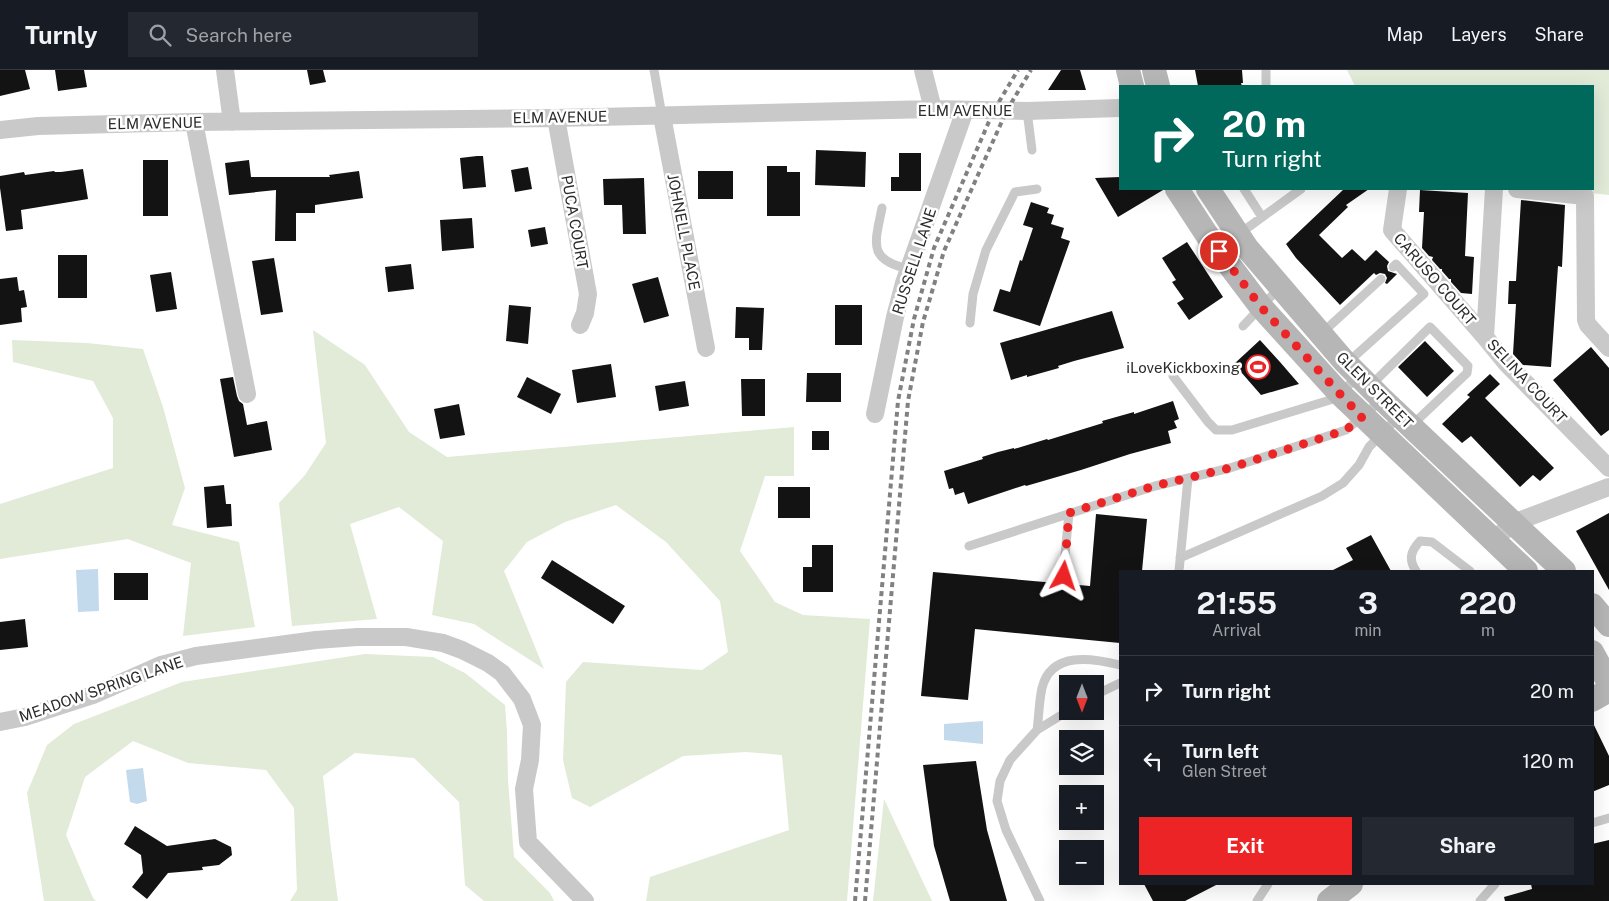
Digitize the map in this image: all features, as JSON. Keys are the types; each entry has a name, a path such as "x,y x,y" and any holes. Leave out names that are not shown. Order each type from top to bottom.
{"main road":[{"path":"1128,70 1132,85"},
{"path":"1154,70 1158,85"},
{"name":"GLEN STREET","path":"1179,190 1209,238 1261,307 1339,393 1362,417 1525,570"},
{"name":"GLEN STREET","path":"1209,190 1247,248 1321,334 1378,395 1563,570"},
{"path":"1594,607 1609,625"},
{"path":"1594,656 1609,683"},
{"path":"1594,699 1609,690"},
{"path":"1329,901 1350,885"}],"street":[{"path":"225,70 232,122"},
{"path":"923,70 932,109"},
{"name":"ELM AVENUE","path":"0,130 38,126 194,122 556,118 932,109 1027,111 1119,108"},
{"name":"RUSSELL LANE","path":"875,414 895,317 909,269 965,110"},
{"name":"JOHNELL PLACE","path":"662,116 706,348"},
{"name":"PUCA COURT","path":"556,118 588,294 585,313 580,325"},
{"path":"194,122 246,394"},
{"name":"CARUSO COURT","path":"1398,190 1392,230 1485,337"},
{"name":"SELINA COURT","path":"1494,190 1485,337 1508,364 1609,468"},
{"path":"1527,190 1585,196 1586,320 1588,325 1609,348"},
{"path":"1494,540 1514,523 1609,488"},
{"name":"MEADOW SPRING LANE","path":"0,722 25,717 93,695 161,666 196,656 316,640 357,637 406,637 443,644 462,650 488,663 502,673 522,700 532,725 530,760 524,789 528,842 585,901"}],"lane":[{"path":"654,70 662,116"},
{"path":"1266,70 1266,85"},
{"path":"1027,111 1032,150"},
{"path":"970,323 973,294 986,250 1015,192 1037,189"},
{"path":"1245,190 1262,217"},
{"path":"1238,235 1300,190"},
{"path":"882,208 876,236 876,248 882,259 909,269"},
{"path":"1180,558 1322,496 1343,483 1359,465 1369,447 1382,434 1378,395 1424,294 1396,264 1394,267"},
{"path":"1321,334 1381,279"},
{"path":"1243,326 1280,287"},
{"path":"969,546 1154,486 1230,468 1346,430 1362,417 1378,395 1430,327 1468,366 1467,373 1378,395 1339,393 1330,400 1232,430 1216,430 1173,376"},
{"path":"1179,570 1188,478"},
{"path":"1064,576 1069,513"},
{"path":"1413,570 1411,559 1413,550 1420,541 1432,542 1469,570"},
{"path":"1037,730 1041,689 1048,673 1057,665 1072,659 1119,665"},
{"path":"1104,691 1119,683"},
{"path":"1040,901 1006,830 997,801 1000,781 1010,760 1037,730 1059,717"},
{"path":"1594,822 1609,818"},
{"path":"1257,901 1267,885"},
{"path":"1480,901 1494,885"}],"green space":[{"path":"1347,70 1609,70 1609,195 1563,190 1594,190 1594,85 1354,85"},
{"path":"313,330 365,365 409,432 447,457 794,427 794,476 765,476 740,551 775,602 803,615 870,619 847,901 646,901 650,877 789,830 782,755 746,752 683,756 590,807 572,798 563,760 566,682 583,662 702,670 728,652 720,601 666,542 616,505 565,522 527,542 504,571 544,669 474,624 432,615 443,541 399,507 350,524 377,619 292,626 279,503 305,475 326,443"},
{"path":"12,340 87,343 143,349 163,407 185,488 172,525 239,542 255,627 183,636 191,563 128,539 0,559 0,504 113,468 113,418 93,381 13,362"},
{"path":"365,654 433,657 465,673 505,705 514,857 550,893 554,901 484,901 465,885 459,802 414,758 355,753 323,776 338,901 290,901 297,890 294,808 266,770 188,763 133,741 85,777 66,835 96,901 44,901 27,793 47,745 74,724 182,682"},
{"path":"884,799 932,901 873,901"}],"water":[{"path":"98,569 99,611 78,612 76,570"},
{"path":"983,721 983,744 944,740 944,724"},
{"path":"143,768 147,801 137,804 130,802 126,770"}],"building":[{"path":"0,70 25,70 30,89 0,96"},
{"path":"55,70 84,70 87,87 58,91"},
{"path":"307,70 323,70 326,82 310,85"},
{"path":"1061,70 1080,70 1086,90 1048,90"},
{"path":"1195,70 1242,70 1242,85 1198,85"},
{"path":"816,150 866,152 865,187 815,185"},
{"path":"899,153 921,153 921,191 891,191 891,177 899,177"},
{"path":"483,156 486,187 463,189 460,158"},
{"path":"143,160 168,160 168,216 143,216"},
{"path":"249,160 251,177 330,177 329,175 359,171 363,198 315,205 315,213 296,213 296,241 275,241 276,190 229,195 225,163"},
{"path":"767,166 787,166 787,172 800,172 800,216 767,216"},
{"path":"528,167 532,189 515,192 511,170"},
{"path":"83,169 88,199 21,210 23,229 6,231 0,176 24,172 25,175"},
{"path":"698,171 733,171 733,199 698,199"},
{"path":"1119,177 1119,190 1163,190 1118,217 1095,178"},
{"path":"644,178 646,234 623,234 622,205 604,205 603,179"},
{"path":"1343,190 1368,190 1346,205 1348,207 1319,235 1342,258 1352,249 1365,261 1376,250 1389,262 1387,266 1388,271 1397,274 1387,284 1385,283 1387,278 1385,274 1380,273 1376,275 1374,273 1340,305 1296,258 1286,244"},
{"path":"1420,190 1468,193 1465,256 1474,257 1472,294 1461,293 1451,282 1451,279 1432,260 1433,257 1429,256 1422,248 1424,212 1419,212"},
{"path":"1521,200 1565,205 1562,267 1558,266 1551,367 1523,365 1513,354 1516,304 1508,304 1509,281 1516,281"},
{"path":"1031,202 1049,208 1047,213 1054,215 1051,224 1064,228 1061,238 1070,241 1040,326 993,311 1000,289 1010,292 1020,260 1022,261 1033,228 1023,225"},
{"path":"472,218 474,248 442,251 440,220"},
{"path":"545,227 548,244 531,247 528,230"},
{"path":"1187,242 1223,297 1189,320 1177,303 1184,299 1172,282 1176,280 1162,258"},
{"path":"58,255 87,255 87,298 58,298"},
{"path":"274,258 283,312 261,315 252,261"},
{"path":"411,264 414,289 388,292 385,267"},
{"path":"171,272 177,309 156,312 150,275"},
{"path":"17,277 19,291 24,290 27,307 21,308 22,322 0,325 0,279"},
{"path":"658,277 669,316 644,323 632,284"},
{"path":"509,305 531,307 528,344 506,341"},
{"path":"835,305 862,305 862,345 835,345"},
{"path":"736,307 764,308 762,350 749,350 749,338 735,338"},
{"path":"1112,311 1124,348 1074,361 1058,366 1059,368 1011,380 1000,343"},
{"path":"1260,340 1299,384 1261,395 1234,364"},
{"path":"1425,341 1454,371 1427,397 1398,367"},
{"path":"1591,347 1609,368 1609,430 1601,436 1553,380"},
{"path":"611,364 616,397 577,403 572,370"},
{"path":"807,373 841,373 841,402 806,402"},
{"path":"1490,374 1500,384 1485,398 1554,468 1540,481 1533,475 1520,487 1471,436 1462,443 1442,424 1470,397 1467,395"},
{"path":"233,377 237,396 243,404 247,425 267,421 272,450 234,457 220,379"},
{"path":"527,377 561,394 551,414 517,397"},
{"path":"741,379 765,379 765,416 742,416"},
{"path":"685,381 689,406 659,411 655,386"},
{"path":"1173,401 1179,419 1174,421 1177,428 1168,431 1171,443 1025,485 968,504 964,492 955,495 953,488 949,489 944,471 983,459 982,457 998,452 1048,440 1103,423 1102,421 1134,412 1134,414"},
{"path":"459,404 465,435 440,439 434,409"},
{"path":"812,431 829,431 829,450 812,450"},
{"path":"224,485 226,504 231,504 232,526 207,528 204,487"},
{"path":"778,487 810,487 810,518 778,518"},
{"path":"1609,513 1609,590 1576,531"},
{"path":"1096,514 1147,519 1142,570 1119,570 1119,643 975,629 968,700 921,696 933,572 1090,586"},
{"path":"1371,535 1390,570 1333,570 1353,560 1346,548"},
{"path":"812,545 833,545 833,592 803,592 803,567 812,567"},
{"path":"552,560 625,606 613,624 541,578"},
{"path":"114,573 148,573 148,600 114,600"},
{"path":"25,619 28,647 0,650 0,622"},
{"path":"1594,725 1609,756 1609,785 1594,791"},
{"path":"976,761 987,830 1007,901 950,901 934,846 923,765"},
{"path":"135,826 167,846 215,839 231,847 232,855 219,865 202,867 203,870 168,873 147,899 132,887 143,873 141,855 124,844"},
{"path":"1609,840 1609,901 1505,901 1504,897 1532,889 1531,885 1594,885 1594,844"},
{"path":"1145,885 1216,885 1185,901 1153,901"}],"railway":[{"path":"855,901 898,401 914,319 934,248 994,110 1018,70"},
{"path":"865,901 908,401 923,322 944,251 1007,110 1031,70"}],"place":[{"name":"iLoveKickboxing","path":"1258,367"}],"route":[{"path":"1064,576 1069,513 1154,486 1230,468 1346,430 1362,417 1261,307 1219,251"}]}
